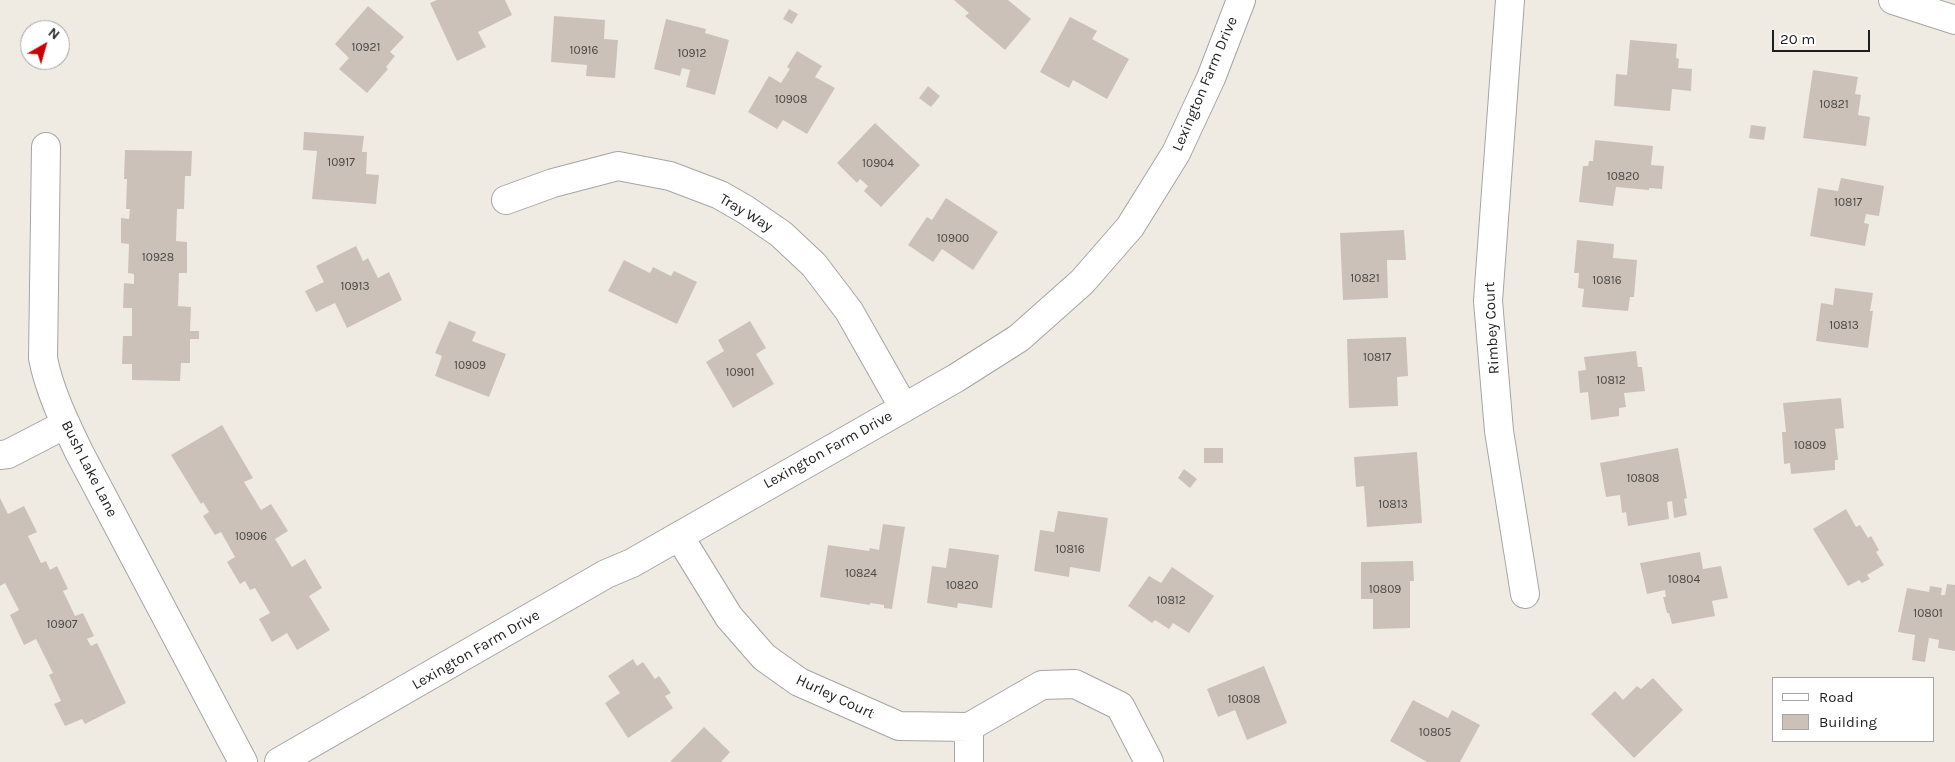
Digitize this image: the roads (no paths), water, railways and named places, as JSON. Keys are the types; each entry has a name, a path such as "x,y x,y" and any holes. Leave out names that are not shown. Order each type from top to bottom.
{"street":[{"name":"Lexington Farm Drive","path":"279,762 606,574 679,536 762,487 904,408 1019,338 1082,282 1130,227 1176,153 1211,78 1241,0"},
{"name":"Rimbey Court","path":"1510,0 1488,301 1499,431 1525,594"},
{"path":"1893,0 1955,20"},
{"name":"Bush Lake Lane","path":"46,147 43,358 45,369 79,452 243,762"},
{"name":"Tray Way","path":"506,200 553,183 618,166 670,176 720,195 781,234 814,264 849,310 904,408"},
{"path":"0,455 8,454 66,424"},
{"name":"Hurley Court","path":"679,536 729,616 764,657 799,682 899,726 969,727"},
{"path":"969,762 969,727 1042,684 1075,684 1120,706 1149,762"}]}
